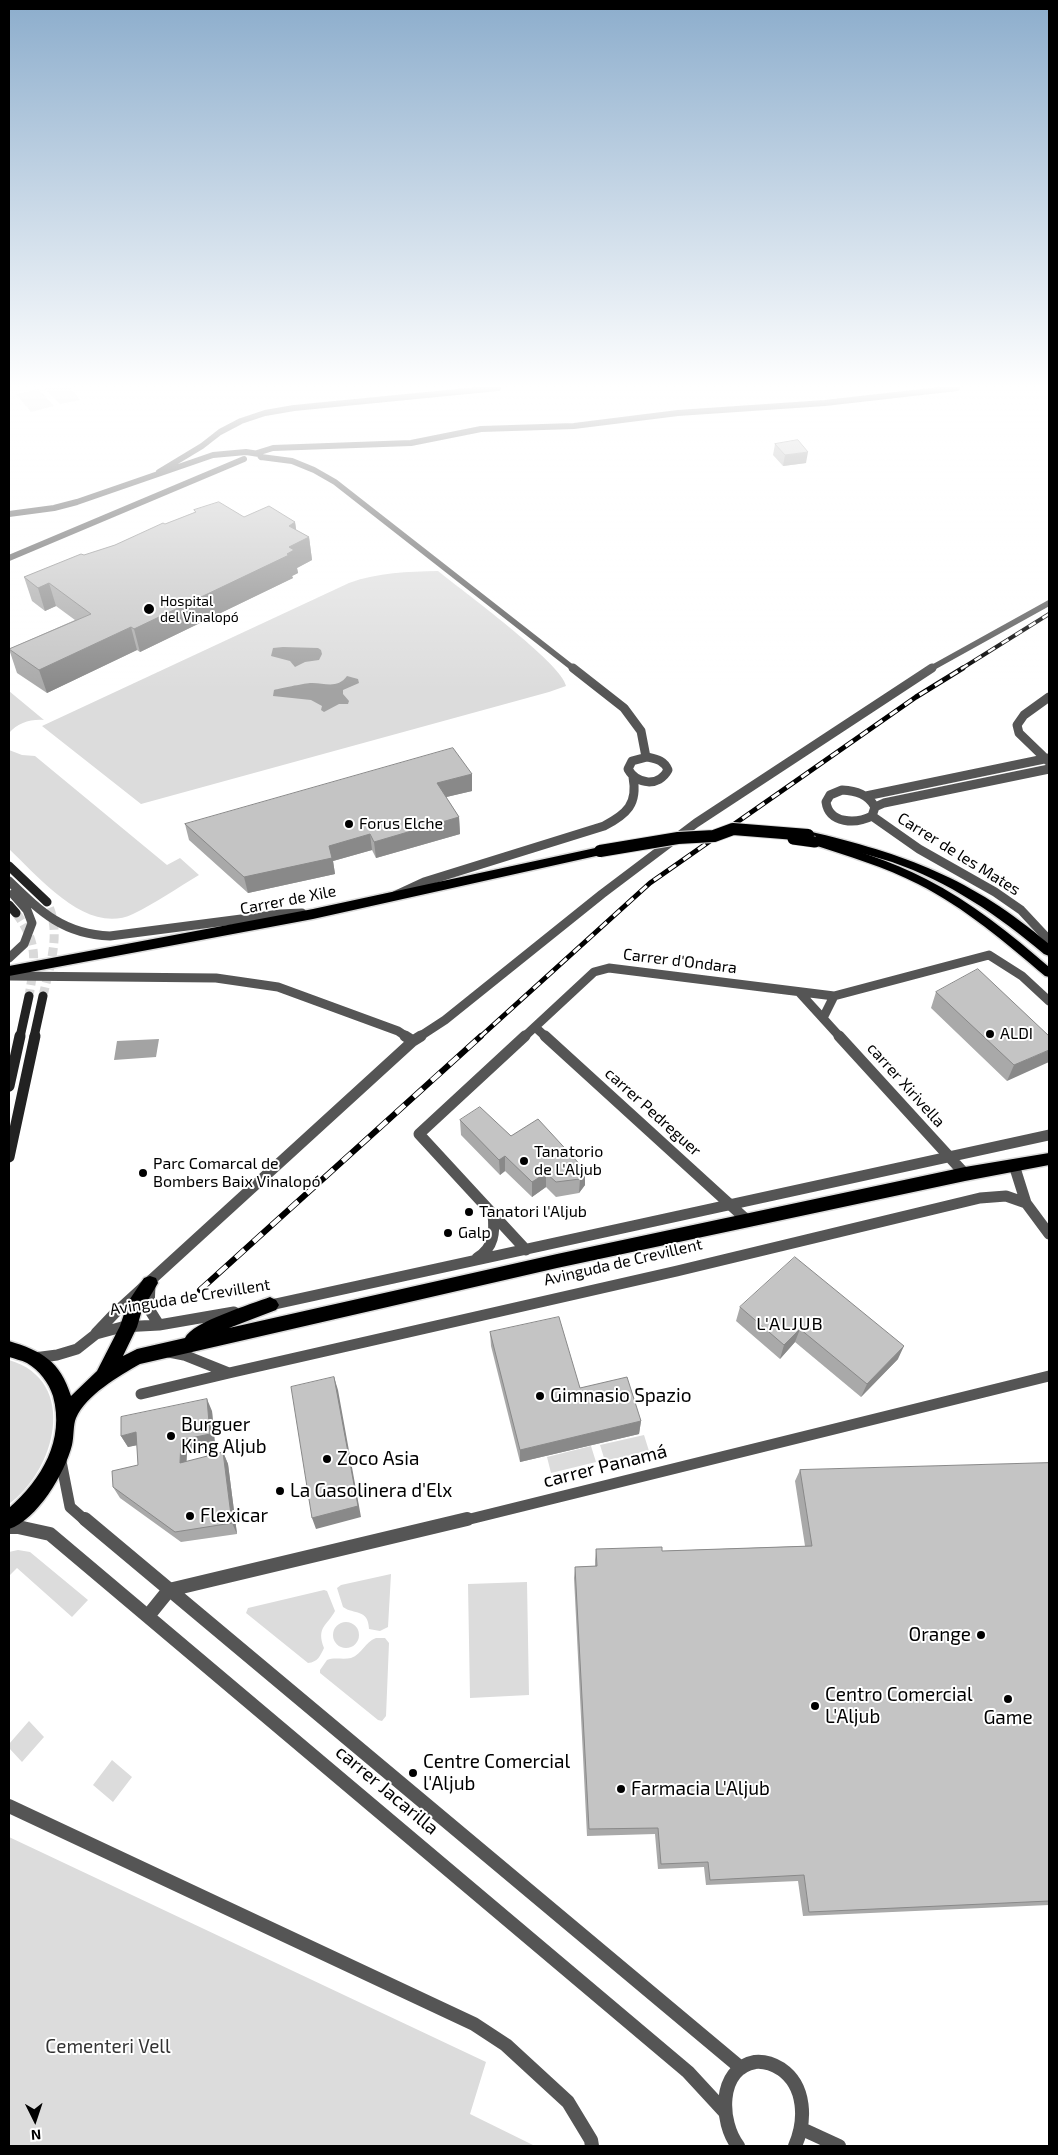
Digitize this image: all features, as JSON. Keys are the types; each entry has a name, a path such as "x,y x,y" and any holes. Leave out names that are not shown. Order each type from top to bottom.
{"highway":[{"name":"Carrer de Xile","path":"9,971 313,914 573,856 678,838 714,836 733,829 850,844 897,858 950,882 982,900 1049,951"},
{"name":"Avinguda de Crevillent","path":"66,1417 87,1388 104,1374 138,1357 557,1261 965,1174 1049,1159"},
{"path":"104,1374 128,1326 134,1307 150,1283"},
{"path":"171,1349 219,1324 270,1305"},
{"path":"9,1349 34,1358 48,1370 64,1398 66,1417 65,1435 60,1456 42,1487 24,1509 9,1520"}],"main road":[{"path":"812,838 904,872 946,895 989,924 1049,973"},
{"path":"9,866 47,902"},
{"path":"9,905 16,913"},
{"path":"9,1086 29,996"},
{"path":"9,1156 42,996"}],"street":[{"path":"9,514 67,505 117,489"},
{"path":"9,558 174,489"},
{"path":"344,489 624,708 641,731 646,757"},
{"path":"96,1334 413,1041 445,1020 602,894 696,823 942,661 1049,603"},
{"path":"1048,759 1019,733 1017,726 1024,715 1049,697"},
{"path":"393,897 407,888 424,882 595,830 612,823 627,810 635,799 636,789 628,768 629,764 637,758 646,757 663,762 668,770 667,774 657,781 650,782 633,777"},
{"name":"Carrer de les Mates","path":"866,796 1048,759"},
{"name":"Carrer de les Mates","path":"1049,769 884,803 873,811 919,849 996,892 1021,910 1049,940"},
{"path":"842,790 852,790 871,800 873,811 858,822 845,821 831,815 826,810 824,803 827,797 833,793 842,790"},
{"path":"9,881 59,925 88,935 110,936 280,914 313,914"},
{"path":"9,890 27,910 32,923 24,944 9,958"},
{"name":"Carrer d'Ondara","path":"493,1214 419,1134 594,972 608,968 834,996 988,955 1022,976 1049,1001"},
{"path":"9,976 216,978 278,987 398,1031 413,1041"},
{"name":"carrer Xirivella","path":"799,992 965,1174"},
{"path":"823,1018 834,996"},
{"name":"carrer Pedreguer","path":"535,1027 748,1221"},
{"name":"Avinguda de Crevillent","path":"34,1358 57,1355 77,1348 96,1334 128,1326 159,1325 270,1305 1049,1135"},
{"path":"1014,1165 1026,1203 1049,1234"},
{"name":"Avinguda de Crevillent","path":"141,1394 677,1271 980,1198 1006,1196 1026,1203"},
{"path":"493,1214 530,1249"},
{"path":"471,1260 486,1253 494,1234 493,1214"},
{"name":"Avinguda de Crevillent","path":"530,1249 557,1261"},
{"path":"150,1283 149,1309 159,1325"},
{"name":"Avinguda de Crevillent","path":"171,1349 229,1373"},
{"name":"carrer Panamá","path":"168,1590 416,1532 1049,1376"},
{"name":"carrer Jacarilla","path":"60,1456 70,1506 168,1590 742,2068"},
{"name":"carrer Jacarilla","path":"9,1527 18,1527 50,1534 680,2065 724,2111"},
{"path":"148,1616 168,1590"},
{"path":"9,1806 474,2024 506,2045 568,2102 591,2140 592,2146"},
{"path":"737,2146 727,2125 724,2111 728,2086 742,2068 755,2063 768,2064 787,2075 798,2092 802,2106 802,2129 795,2146"},
{"path":"802,2129 839,2146"}],"green space":[{"path":"438,571 487,609 548,661 561,675 566,686 141,804 42,726 349,583 360,579 404,572"},
{"path":"9,691 44,720 25,722 9,733"},
{"path":"9,750 22,755 35,756 167,865 180,858 199,875 142,910 116,919 98,917 81,910 65,900 49,888 9,849"},
{"path":"9,1360 31,1371 45,1387 52,1406 53,1428 48,1449 38,1471 25,1489 9,1504"},
{"path":"644,1435 649,1451 605,1461 600,1445"},
{"path":"591,1446 596,1462 551,1473 547,1457"},
{"path":"18,1550 30,1552 88,1600 72,1617 17,1568 9,1576 9,1552"},
{"path":"391,1574 388,1627 380,1631 369,1629 368,1622 363,1615 343,1607 337,1588 341,1585"},
{"path":"527,1582 529,1695 470,1698 468,1584"},
{"path":"324,1590 327,1591 335,1611 322,1631 324,1648 318,1658 308,1663 246,1613 248,1608"},
{"path":"346,1622 355,1626 359,1635 355,1644 346,1648 337,1644 333,1635 337,1626"},
{"path":"376,1638 385,1638 389,1643 386,1716 382,1721 378,1720 320,1673 327,1660 351,1658"},
{"path":"29,1721 44,1737 22,1762 9,1748 9,1744"},
{"path":"112,1760 132,1777 113,1802 93,1785"},
{"name":"Cementeri Vell","path":"9,1837 486,2062 470,2114 535,2146 9,2146"}],"shaded area":[{"path":"273,648 318,648 322,654 319,660 305,662 295,667 290,661 271,656"},
{"path":"347,676 358,679 359,683 343,690 343,694 349,701 348,704 339,704 324,712 321,710 322,706 311,700 273,696 274,690 310,683 334,684 339,683"},
{"path":"159,1039 156,1057 114,1060 117,1041"}],"building":[{"name":"Hospital del Vinalopó","path":"219,502 244,517 269,506 295,522 289,526 309,537 289,547 294,550 287,554 289,555 134,629 131,627 39,670 9,649 91,614 49,583 38,588 24,577 81,554 84,555 115,545 163,523 165,524 196,512 194,510"},
{"name":"Forus Elche","path":"453,748 472,774 437,783 459,817 374,842 370,834 329,846 332,858 244,877 185,824"},
{"path":"978,969 1049,1036 1049,1050 1014,1065 936,992"},
{"path":"480,1107 511,1136 538,1119 585,1170 580,1179 556,1182 546,1173 532,1182 505,1156 499,1160 460,1120"},
{"path":"795,1257 904,1346 867,1384 800,1329 784,1345 740,1307"},
{"name":"Gimnasio Spazio","path":"559,1317 580,1388 627,1377 641,1421 520,1450 490,1332"},
{"name":"Zoco Asia","path":"334,1377 358,1506 312,1518 291,1387"},
{"path":"207,1399 210,1434 181,1440 180,1463 223,1452 232,1523 175,1532 113,1487 112,1471 138,1465 136,1432 121,1436 121,1417"},
{"name":"Centro Comercial L'Aljub","path":"1049,1463 1049,1901 809,1912 804,1875 710,1880 708,1862 661,1864 658,1828 589,1829 575,1567 597,1566 596,1549 662,1547 662,1551 812,1546 800,1470"}],"tunnel":[{"path":"43,996 54,937 54,925 47,902"},
{"path":"16,913 29,934 32,943 34,962 29,996"}],"railway":[{"path":"961,669 1049,614"},
{"path":"480,1037 650,883 916,697 963,668"},
{"path":"200,1290 481,1036"}],"place":[{"name":"Hospital del Vinalopó","path":"149,609"},
{"name":"Forus Elche","path":"349,824"},
{"name":"ALDI","path":"990,1034"},
{"name":"Tanatorio de L'Aljub","path":"524,1161"},
{"name":"Parc Comarcal de Bombers Baix Vinalopó","path":"143,1173"},
{"name":"Tanatori l'Aljub","path":"469,1212"},
{"name":"Galp","path":"448,1233"},
{"name":"Gimnasio Spazio","path":"540,1396"},
{"name":"Burguer King Aljub","path":"171,1436"},
{"name":"Zoco Asia","path":"327,1459"},
{"name":"La Gasolinera d'Elx","path":"280,1491"},
{"name":"Flexicar","path":"190,1516"},
{"name":"Orange","path":"981,1635"},
{"name":"Game","path":"1008,1699"},
{"name":"Centro Comercial L'Aljub","path":"815,1706"},
{"name":"Centre Comercial l'Aljub","path":"413,1773"},
{"name":"Farmacia L'Aljub","path":"621,1789"}],"district":[{"name":"L'ALJUB","path":"790,1324"}]}
